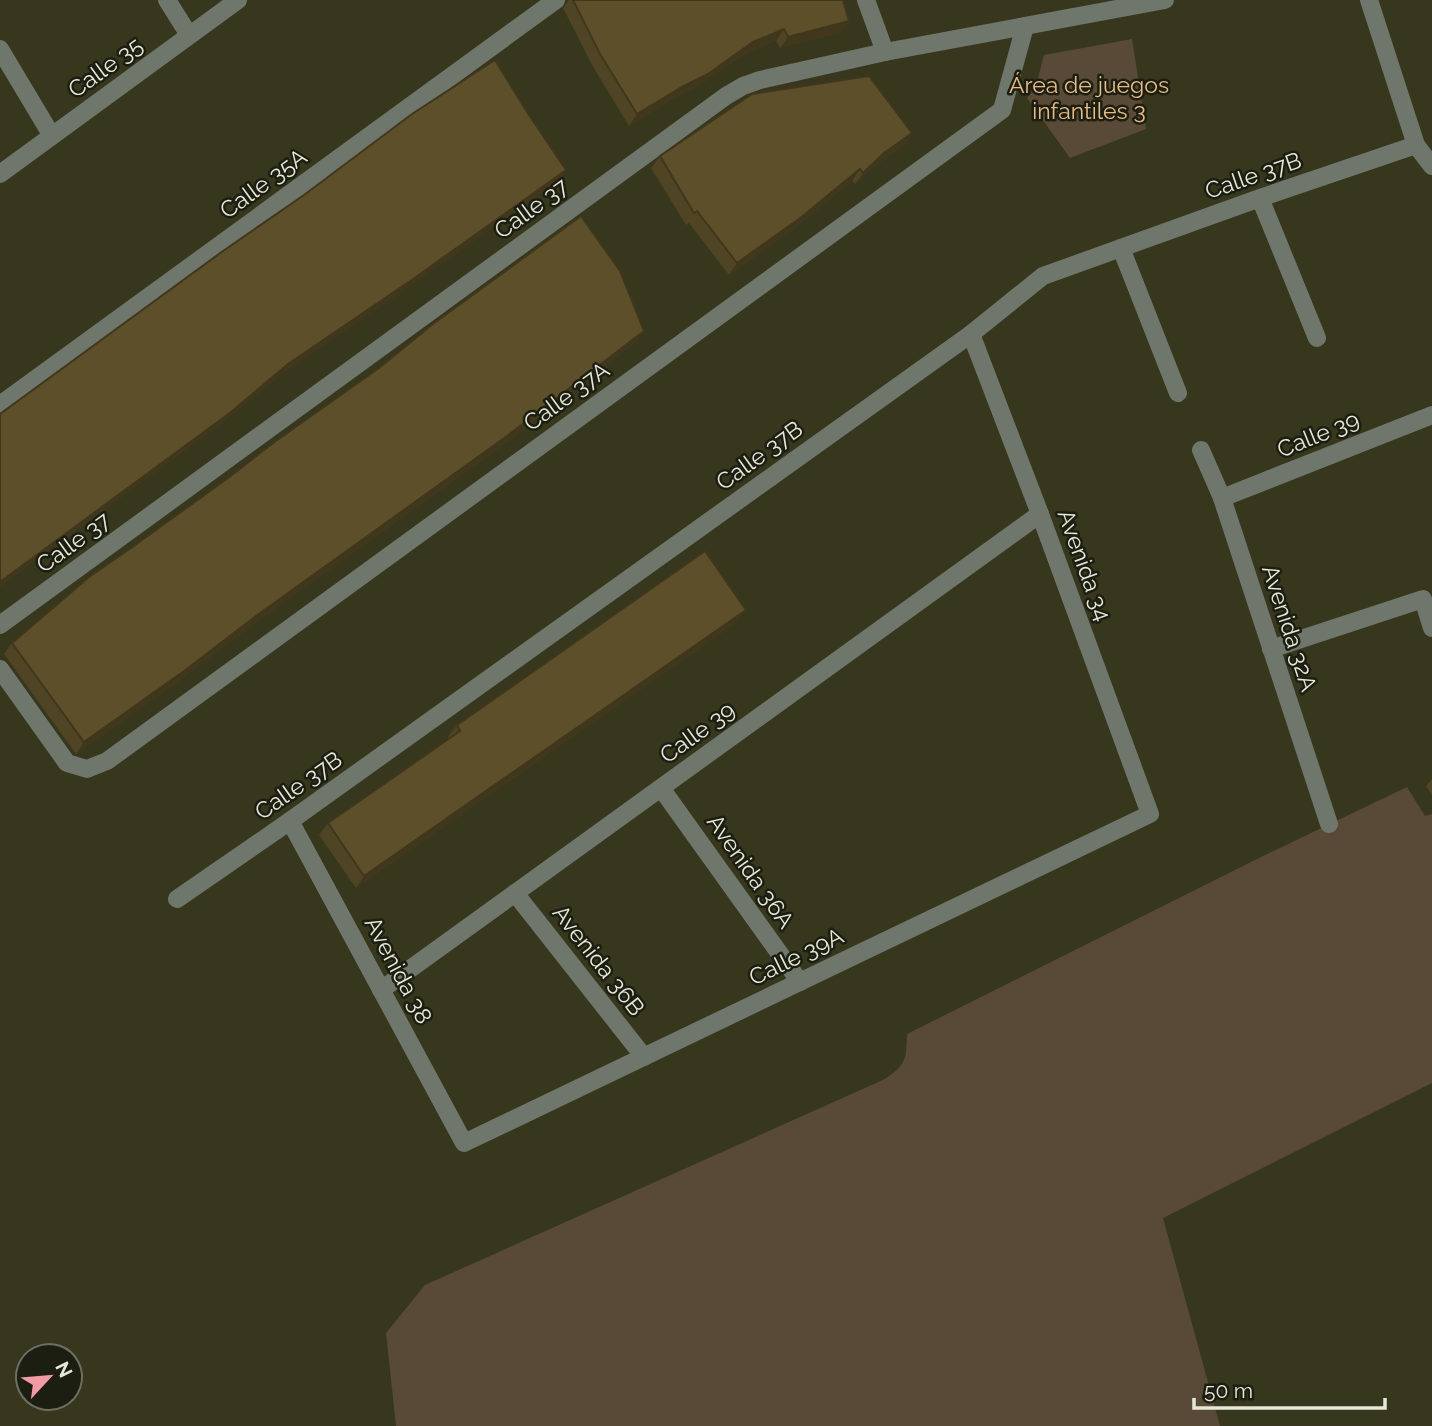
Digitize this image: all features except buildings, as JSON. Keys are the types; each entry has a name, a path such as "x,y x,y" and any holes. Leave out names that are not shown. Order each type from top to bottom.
{"street":[{"path":"167,0 189,35"},
{"name":"Calle 35","path":"0,174 238,0"},
{"name":"Calle 35A","path":"0,405 555,0"},
{"path":"866,0 885,52"},
{"name":"Calle 37","path":"0,625 743,86 885,52 1166,0"},
{"path":"1369,0 1416,145 1432,166"},
{"name":"Calle 37A","path":"0,670 67,763 87,769 107,761 1002,110 1025,26"},
{"path":"0,49 52,136"},
{"name":"Calle 37B","path":"177,899 971,334 1043,276 1416,145"},
{"path":"1260,198 1317,338"},
{"path":"1121,248 1178,393"},
{"name":"Avenida 34","path":"971,334 1150,814"},
{"name":"Calle 39","path":"1222,498 1432,415"},
{"name":"Avenida 32A","path":"1201,450 1222,498 1329,824"},
{"name":"Calle 39","path":"381,989 1040,514"},
{"path":"1271,649 1423,599 1432,628"},
{"name":"Avenida 36A","path":"662,788 800,982"},
{"name":"Calle 39A","path":"464,1143 1150,814"},
{"name":"Avenida 38","path":"290,821 464,1143"},
{"name":"Avenida 36B","path":"515,893 644,1056"}],"green space":[{"name":"Área de juegos infantiles 3","path":"1132,39 1146,129 1070,158 1027,98 1036,86 1044,55"},
{"path":"1407,787 1425,816 1432,814 1432,1083 1163,1218 1220,1426 396,1426 386,1333 425,1285 885,1079 898,1069 904,1060 907,1034"}]}
